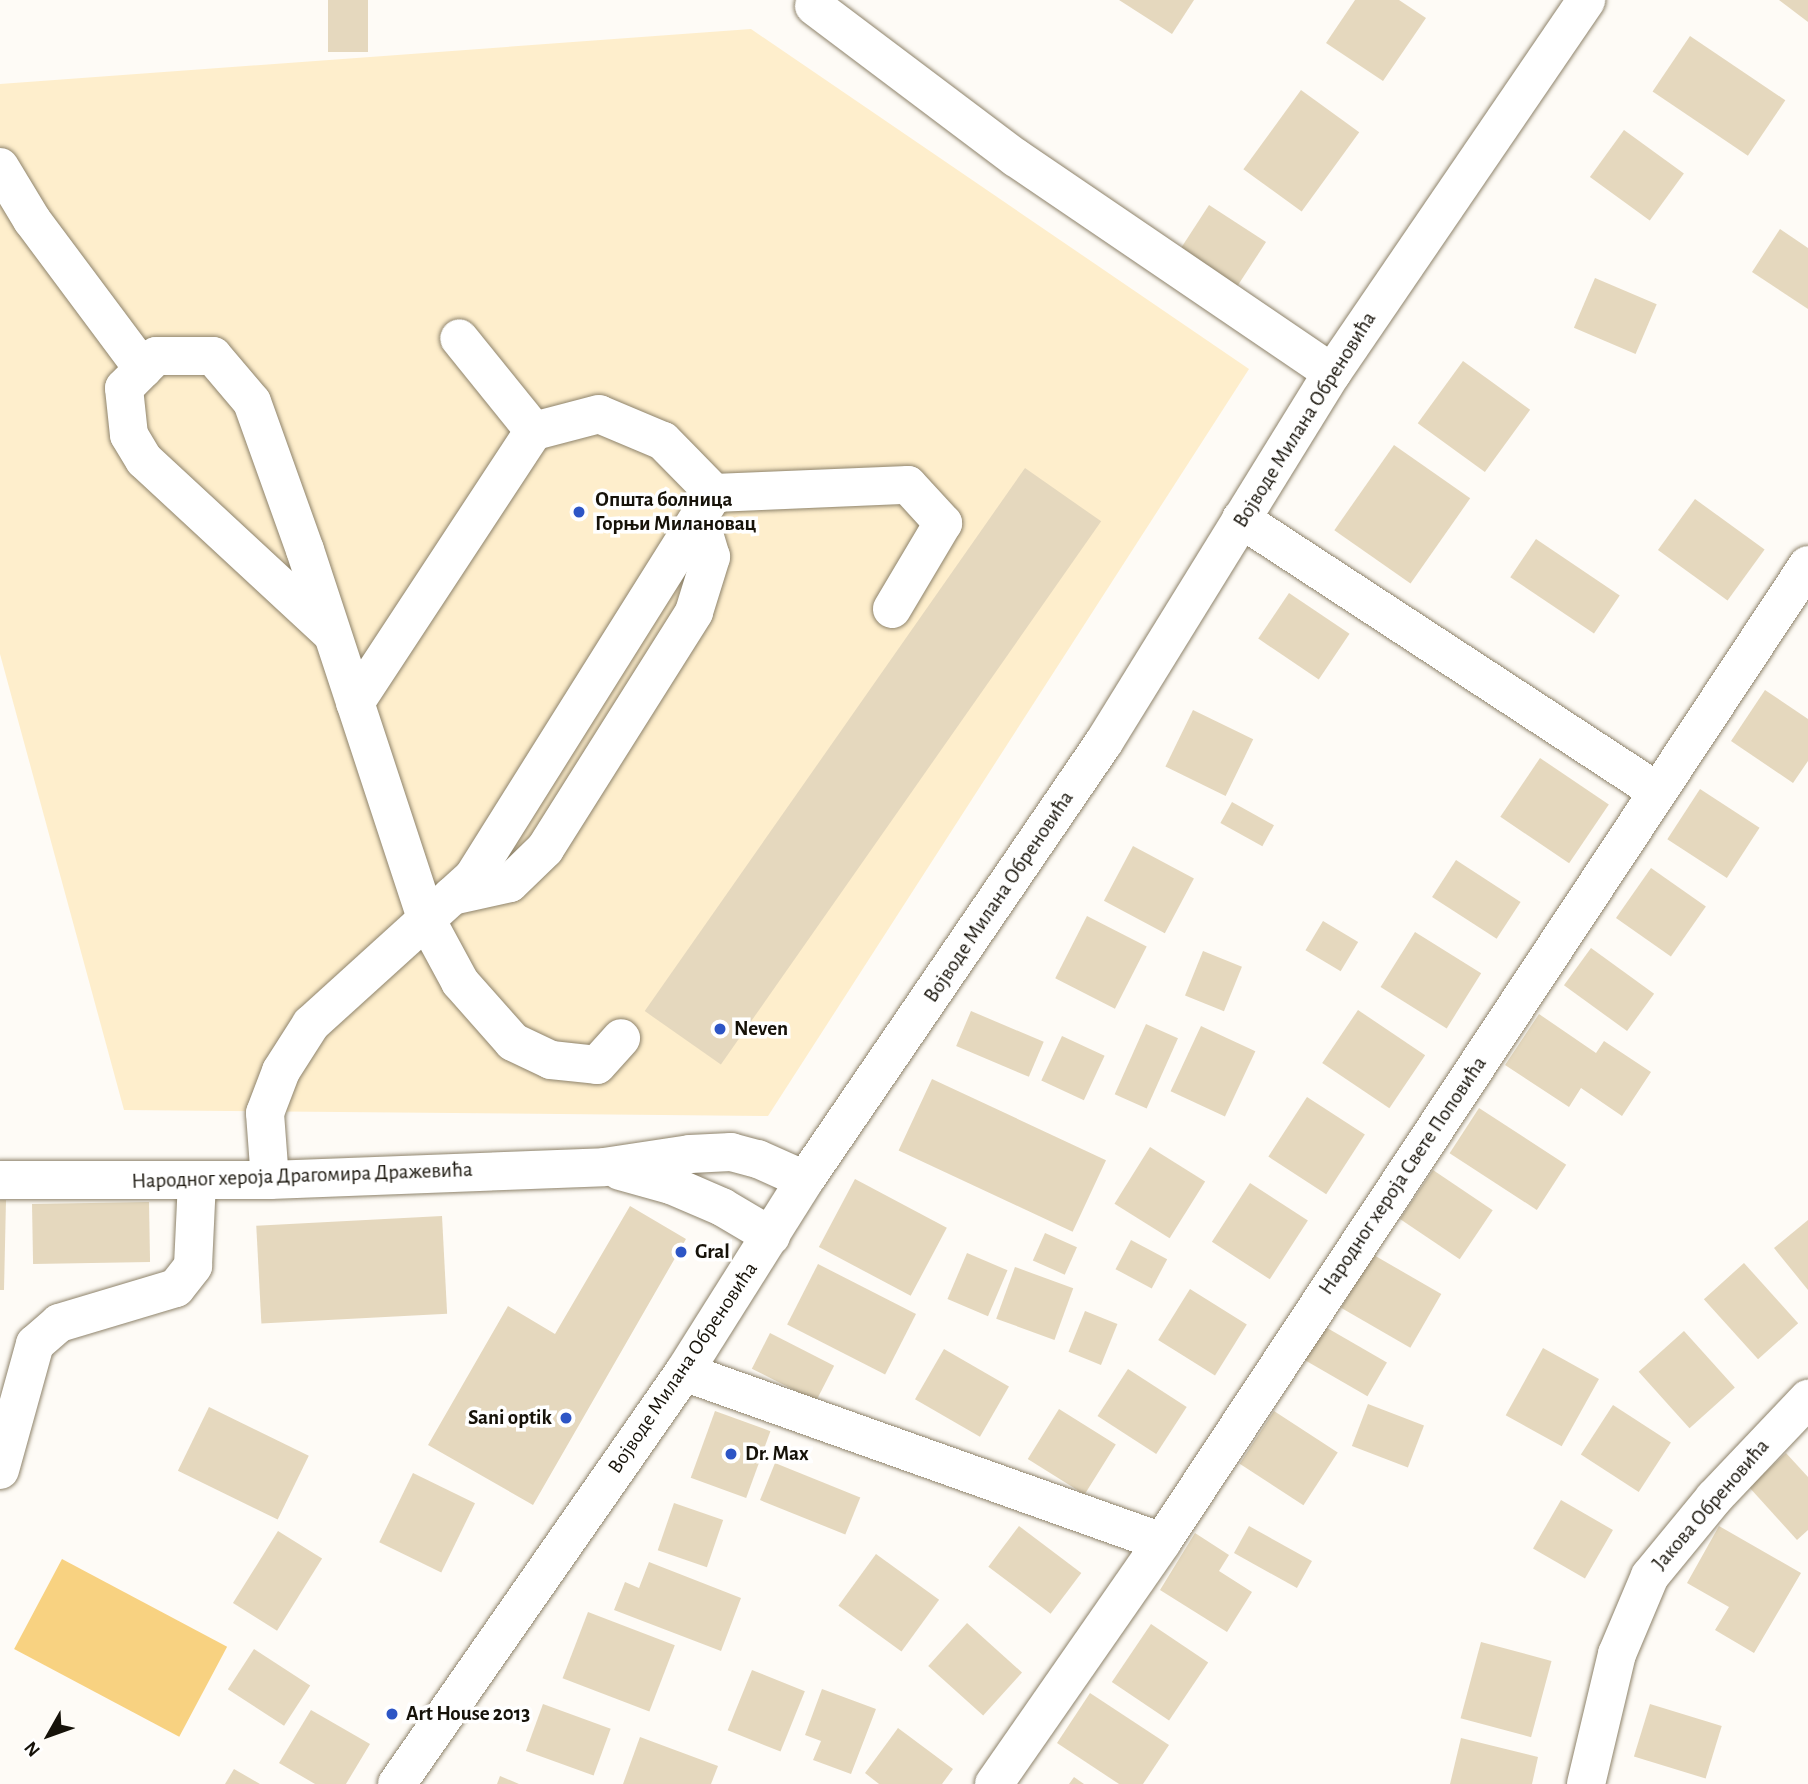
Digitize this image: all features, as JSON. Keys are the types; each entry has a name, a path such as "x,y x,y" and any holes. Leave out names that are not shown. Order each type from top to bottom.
{"street":[{"name":"Војводе Милана Обреновића","path":"397,1784 684,1372 805,1180 1104,742 1332,373 1586,0"},
{"path":"814,6 1016,158 1332,373"},
{"path":"0,167 32,220 144,369"},
{"path":"459,338 534,431"},
{"path":"332,634 144,460 129,435 124,388 156,356 213,356 252,402 332,634 355,703 439,908 460,982 513,1042 551,1060 597,1065 621,1038"},
{"path":"355,703 534,431 599,414 663,441 707,505"},
{"path":"707,505 908,485 943,523 892,609"},
{"path":"271,1180 265,1113 281,1071 311,1024 474,877 707,505"},
{"path":"1241,519 1658,792"},
{"name":"Народног хероја Свете Поповића","path":"994,1784 1162,1542 1808,565"},
{"name":"Народног хероја Драгомира Дражевића","path":"0,1180 271,1180 604,1167 690,1154 731,1152 758,1159 805,1180"},
{"name":"Народног хероја Драгомира Дражевића","path":"604,1167 684,1191 722,1206 771,1236"},
{"path":"0,1470 35,1343 58,1324 176,1288 193,1266 197,1182"},
{"path":"684,1372 1162,1542"},
{"name":"Јакова Обреновића","path":"1586,1784 1617,1654 1650,1576 1714,1498 1808,1399"}],"shaded area":[{"name":"Општа болница Горњи Милановац","path":"751,29 1249,369 768,1116 124,1110 0,654 0,84"},
{"path":"62,1559 227,1647 179,1737 14,1649"}],"building":[{"path":"328,0 368,0 368,52 328,52"},
{"path":"1119,0 1194,0 1172,34"},
{"path":"1355,0 1399,0 1426,18 1383,81 1326,43"},
{"path":"1779,0 1808,0 1808,22"},
{"path":"1690,36 1785,100 1748,156 1653,92"},
{"path":"1301,90 1359,132 1302,212 1243,169"},
{"path":"1624,130 1684,173 1650,220 1590,177"},
{"path":"1209,205 1266,242 1237,287 1180,250"},
{"path":"1780,229 1808,248 1808,309 1752,272"},
{"path":"1595,278 1657,304 1636,354 1574,328"},
{"path":"1463,361 1530,410 1485,472 1418,423"},
{"path":"1394,445 1470,498 1411,584 1334,530"},
{"path":"1025,468 1101,521 721,1064 645,1011"},
{"path":"1695,499 1765,550 1728,601 1658,550"},
{"path":"1536,539 1620,595 1594,634 1510,577"},
{"path":"1289,593 1350,634 1319,679 1258,639"},
{"path":"1765,690 1808,719 1808,761 1793,783 1731,741"},
{"path":"1193,710 1253,739 1226,796 1165,767"},
{"path":"1540,758 1609,804 1569,863 1500,817"},
{"path":"1700,789 1760,828 1727,878 1667,839"},
{"path":"1232,802 1274,825 1262,846 1220,823"},
{"path":"1133,846 1194,878 1165,933 1104,901"},
{"path":"1456,860 1521,902 1497,939 1432,897"},
{"path":"1651,868 1706,906 1671,956 1616,918"},
{"path":"1087,916 1147,946 1115,1009 1055,978"},
{"path":"1323,921 1358,942 1341,971 1305,950"},
{"path":"1415,932 1481,973 1447,1028 1381,987"},
{"path":"1591,948 1654,994 1627,1031 1564,985"},
{"path":"1203,951 1242,967 1224,1011 1185,996"},
{"path":"1358,1010 1425,1055 1389,1108 1322,1063"},
{"path":"971,1011 1044,1042 1029,1077 956,1046"},
{"path":"1539,1014 1596,1053 1604,1041 1651,1072 1622,1116 1581,1088 1569,1107 1505,1065"},
{"path":"1146,1024 1178,1038 1147,1109 1115,1094"},
{"path":"1201,1026 1255,1051 1225,1117 1171,1091"},
{"path":"1062,1036 1105,1056 1084,1100 1041,1080"},
{"path":"932,1079 1106,1160 1073,1232 899,1151"},
{"path":"1307,1097 1365,1135 1326,1194 1268,1157"},
{"path":"1479,1108 1566,1165 1537,1210 1450,1153"},
{"path":"1150,1147 1205,1181 1170,1238 1114,1204"},
{"path":"1433,1170 1493,1210 1460,1259 1400,1219"},
{"path":"855,1179 947,1228 911,1296 819,1247"},
{"path":"1250,1183 1308,1221 1270,1279 1212,1242"},
{"path":"0,1200 6,1200 4,1290 0,1290"},
{"path":"149,1202 150,1262 33,1264 32,1204"},
{"path":"630,1206 686,1239 533,1505 428,1445 508,1306 555,1334"},
{"path":"442,1216 447,1314 261,1324 256,1226"},
{"path":"1808,1220 1808,1290 1774,1248"},
{"path":"1045,1233 1077,1247 1065,1275 1033,1260"},
{"path":"1131,1240 1167,1259 1152,1288 1116,1269"},
{"path":"967,1253 1008,1270 988,1316 947,1299"},
{"path":"1372,1254 1441,1294 1410,1348 1341,1308"},
{"path":"1744,1263 1798,1323 1758,1359 1704,1299"},
{"path":"818,1264 916,1314 885,1375 787,1325"},
{"path":"1015,1267 1073,1288 1054,1340 996,1319"},
{"path":"1190,1289 1247,1325 1215,1375 1158,1340"},
{"path":"1085,1311 1117,1324 1101,1365 1069,1352"},
{"path":"1322,1325 1387,1362 1367,1396 1302,1359"},
{"path":"1684,1331 1735,1387 1690,1428 1639,1372"},
{"path":"770,1333 834,1366 816,1401 752,1369"},
{"path":"1543,1348 1599,1379 1562,1446 1506,1415"},
{"path":"944,1349 1009,1386 980,1437 915,1399"},
{"path":"1128,1369 1187,1407 1156,1454 1098,1416"},
{"path":"1368,1404 1424,1426 1408,1468 1352,1446"},
{"path":"1613,1405 1671,1443 1639,1492 1581,1454"},
{"path":"209,1407 309,1456 278,1519 178,1471"},
{"path":"1059,1409 1116,1445 1085,1495 1028,1459"},
{"name":"Dr. Max","path":"715,1411 770,1431 746,1498 691,1478"},
{"path":"1274,1411 1338,1452 1303,1505 1240,1464"},
{"path":"1786,1453 1808,1477 1808,1530 1797,1540 1749,1487"},
{"path":"775,1463 860,1497 845,1535 760,1500"},
{"path":"413,1473 475,1503 441,1572 379,1542"},
{"path":"1561,1500 1613,1530 1585,1578 1533,1548"},
{"path":"674,1503 723,1520 707,1567 658,1550"},
{"path":"1019,1526 1081,1573 1051,1614 988,1567"},
{"path":"1249,1526 1312,1561 1297,1588 1234,1553"},
{"path":"1719,1526 1801,1573 1754,1653 1715,1630 1729,1607 1687,1583"},
{"path":"278,1531 322,1559 277,1631 233,1603"},
{"path":"1195,1533 1229,1555 1219,1571 1252,1592 1227,1632 1160,1590"},
{"path":"876,1554 939,1600 901,1652 838,1606"},
{"path":"649,1562 741,1598 721,1651 614,1610 625,1582 639,1588"},
{"path":"588,1612 675,1645 649,1712 563,1678"},
{"path":"967,1623 1022,1673 983,1716 928,1666"},
{"path":"1151,1624 1208,1663 1169,1721 1112,1682"},
{"path":"1481,1642 1552,1661 1531,1737 1461,1718"},
{"path":"254,1649 310,1685 284,1726 228,1689"},
{"path":"752,1670 805,1691 781,1752 728,1730"},
{"path":"822,1689 876,1709 851,1774 813,1760 821,1741 805,1735"},
{"path":"1090,1693 1169,1745 1143,1784 1119,1784 1057,1743"},
{"path":"543,1704 611,1729 594,1776 526,1751"},
{"path":"1650,1704 1722,1726 1706,1779 1634,1757"},
{"path":"311,1710 370,1744 346,1784 315,1784 279,1763"},
{"path":"898,1728 953,1769 942,1784 879,1784 865,1773"},
{"path":"640,1737 718,1766 711,1784 623,1784"},
{"path":"1461,1738 1538,1757 1532,1784 1450,1784"},
{"path":"234,1769 260,1784 225,1784"},
{"path":"500,1776 519,1784 497,1784"},
{"path":"1074,1777 1084,1784 1069,1784"}],"place":[{"name":"Општа болница Горњи Милановац","path":"579,512"},
{"name":"Neven","path":"720,1029"},
{"name":"Gral","path":"681,1252"},
{"name":"Sani optik","path":"566,1418"},
{"name":"Dr. Max","path":"731,1454"},
{"name":"Art House 2013","path":"392,1714"}]}
